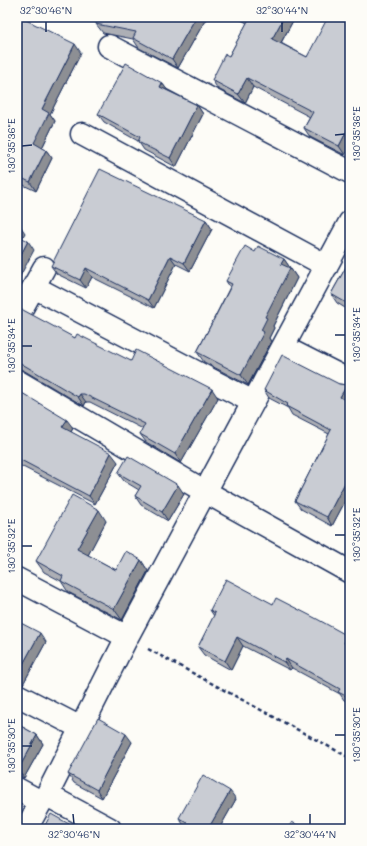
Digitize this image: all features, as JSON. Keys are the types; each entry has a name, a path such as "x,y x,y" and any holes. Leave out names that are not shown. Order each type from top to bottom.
{"street":[{"path":"108,46 350,172"},
{"path":"82,134 338,257"},
{"path":"26,829 44,799 204,491 283,347 338,257 350,222"},
{"path":"22,308 44,268"},
{"path":"34,287 253,402"},
{"path":"283,347 350,381"},
{"path":"17,381 204,491 350,572"},
{"path":"17,579 127,637"},
{"path":"17,695 81,728"},
{"path":"17,789 44,799 110,829"}],"path":[{"path":"127,637 350,758"}],"building":[{"path":"17,17 20,17 75,44 42,109 49,113 34,143 46,150 30,182 17,176"},
{"path":"97,17 196,17 172,59 133,38 136,32 96,24"},
{"path":"246,17 284,17 272,39 307,57 328,17 334,17 344,21 350,20 350,125 339,146 304,128 313,112 247,78 238,94 212,80 225,54 229,56 249,19"},
{"path":"126,63 162,83 160,87 197,105 170,158 138,142 140,137 98,114"},
{"path":"100,169 206,220 184,263 170,256 148,300 86,268 80,280 51,266"},
{"path":"17,235 28,241 17,262"},
{"path":"245,246 255,252 258,246 284,259 281,264 290,268 265,317 267,318 261,330 264,332 241,375 197,352 232,284 226,281"},
{"path":"350,260 350,305 331,294"},
{"path":"23,310 75,338 77,334 131,361 136,350 212,389 175,454 140,434 145,424 84,394 80,394 78,397 17,361 17,312"},
{"path":"282,355 339,384 347,385 340,397 350,403 350,473 327,517 295,501 331,430 286,406 288,404 264,390"},
{"path":"17,390 67,420 62,427 111,453 89,496 17,458"},
{"path":"128,456 178,485 162,512 135,496 141,486 118,473"},
{"path":"72,495 99,510 77,549 116,570 126,551 141,560 114,609 61,581 63,576 36,561"},
{"path":"226,579 273,604 276,598 348,636 344,643 350,647 350,698 338,692 340,689 286,659 284,662 237,637 225,661 198,647 215,613 210,610"},
{"path":"17,621 40,633 17,675"},
{"path":"98,718 126,734 97,790 68,774"},
{"path":"17,724 37,735 18,770 17,769"},
{"path":"203,775 230,791 208,829 198,829 179,818"},
{"path":"51,814 78,829 43,829"},
{"path":"292,822 304,829 287,829"}]}
